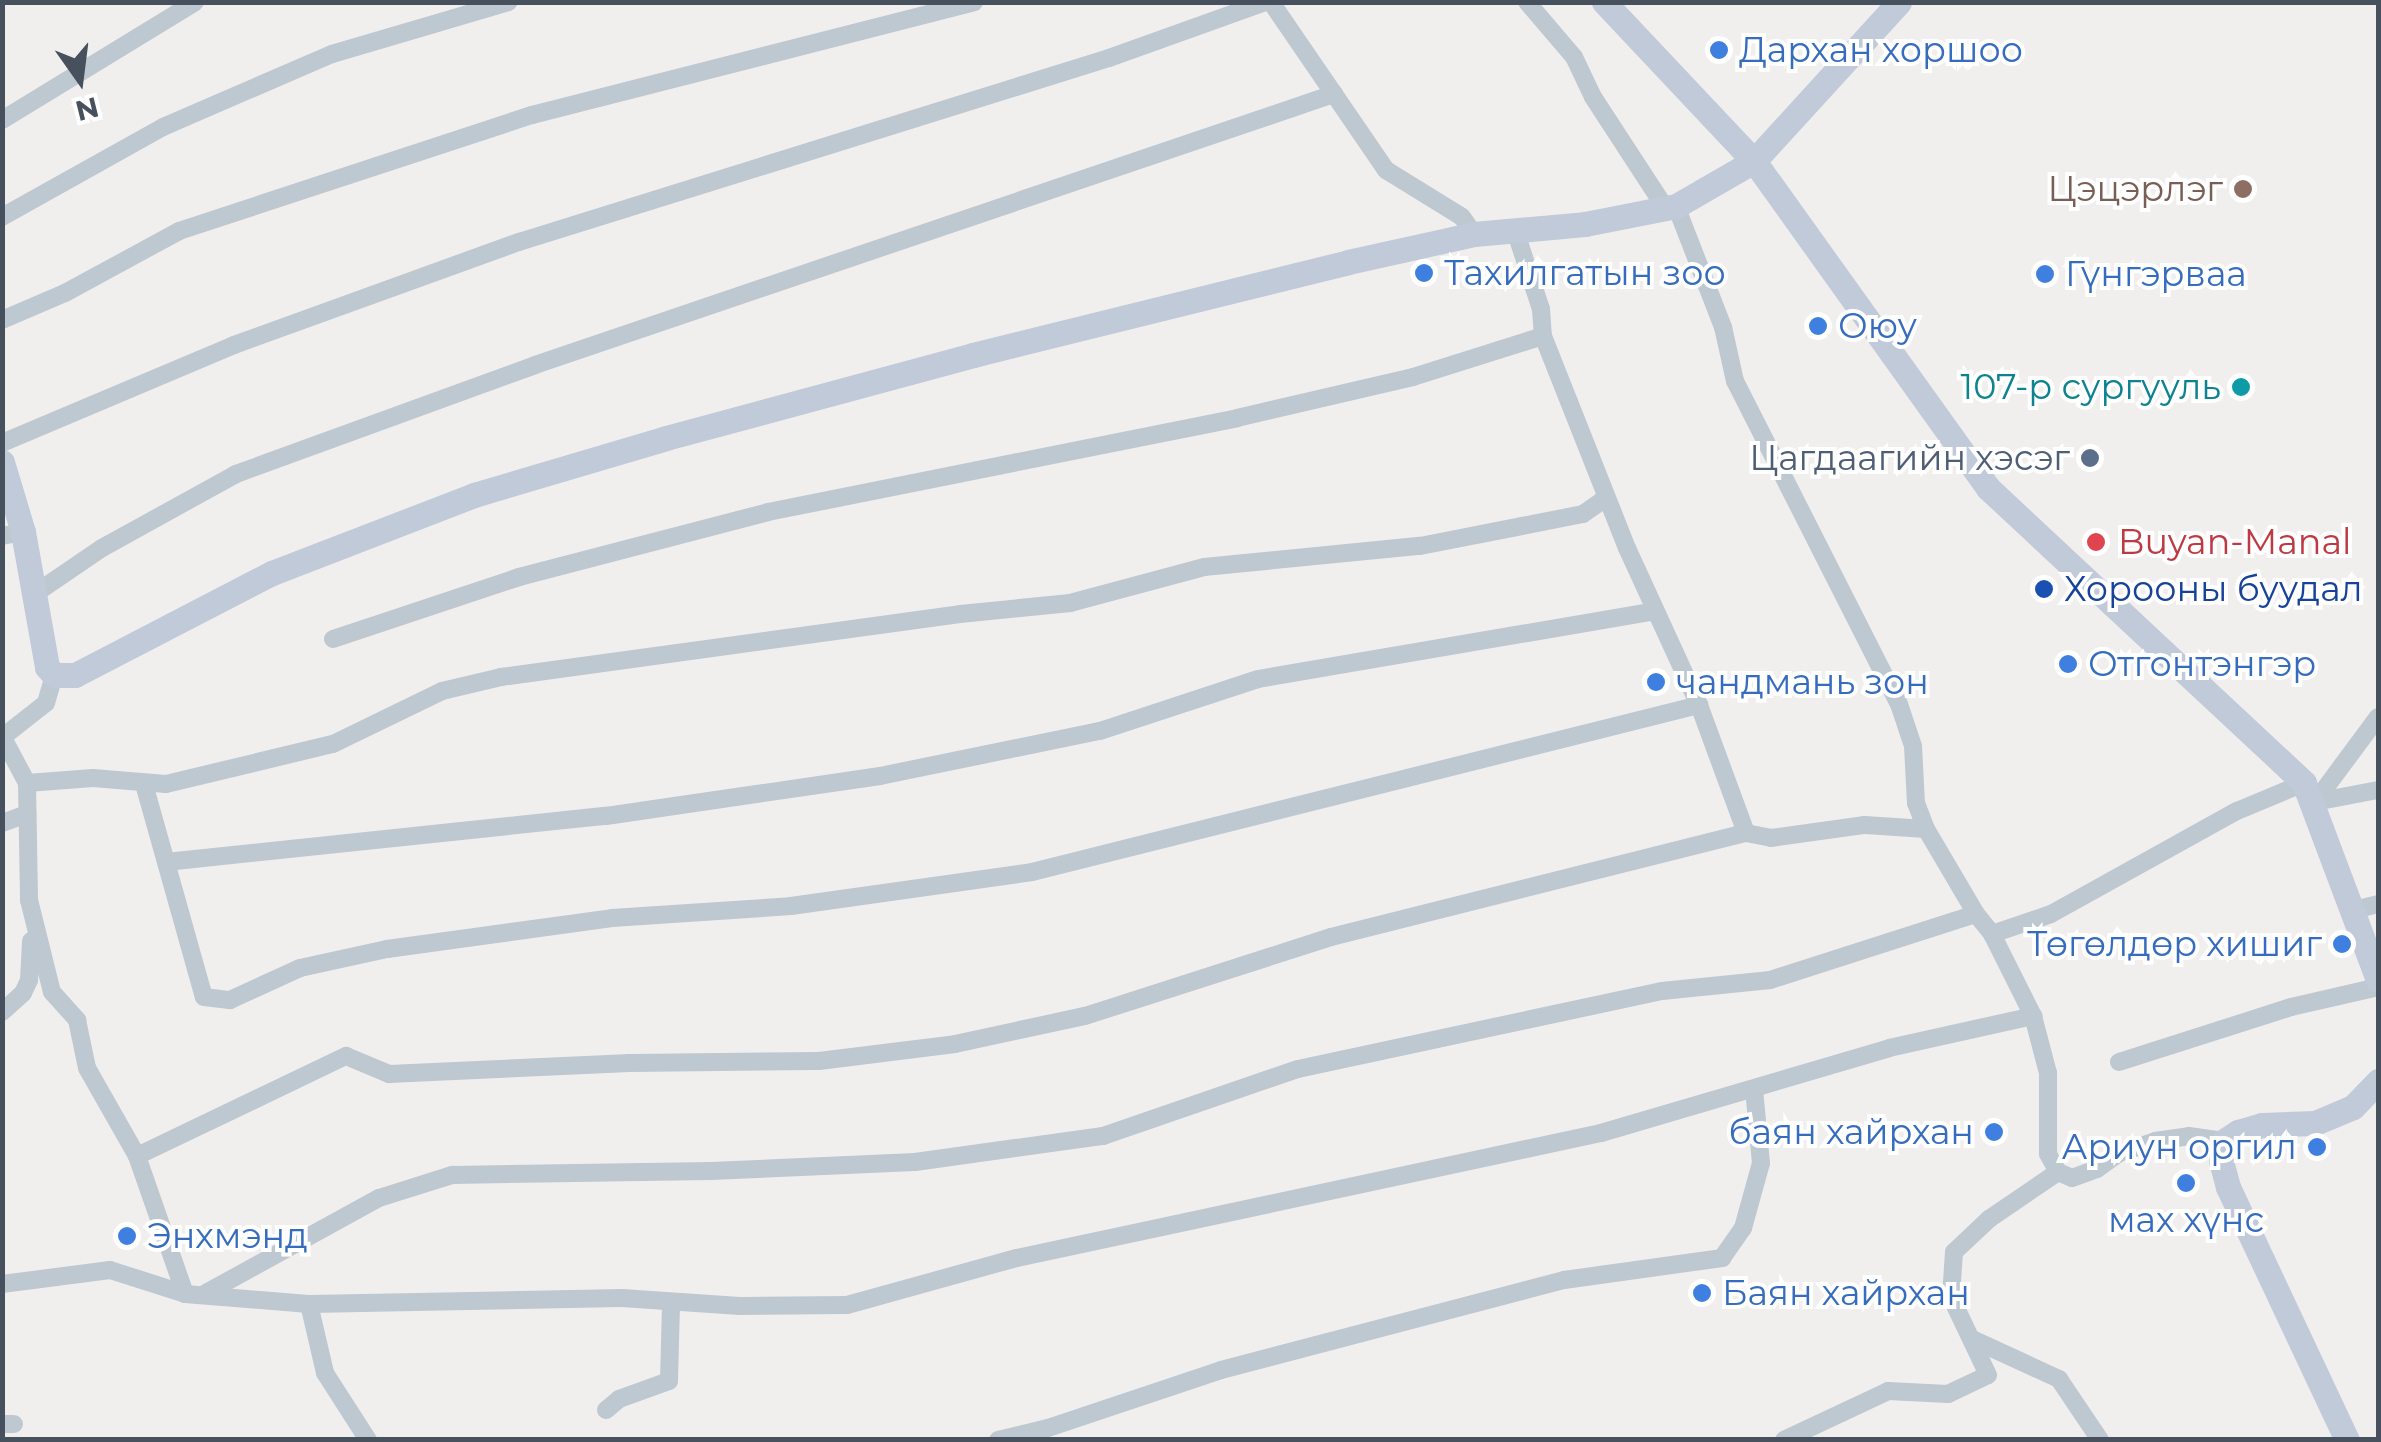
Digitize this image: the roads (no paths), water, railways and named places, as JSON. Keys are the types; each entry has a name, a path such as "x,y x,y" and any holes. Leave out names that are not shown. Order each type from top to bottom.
{"street":[{"path":"2,120 195,2"},
{"path":"2,217 164,127 332,54 509,2"},
{"path":"2,320 65,293 179,231 532,115 974,2"},
{"path":"2,442 234,345 520,242 1109,58 1268,2 1386,170 1462,217 1474,234"},
{"path":"1527,2 1574,57 1593,98 1671,208 1724,327 1735,381 1899,704 1912,746 1916,803 1926,829 1992,934 2033,1016 2048,1073 2048,1154 2058,1172 2072,1178 2097,1169 2119,1153 2155,1140 2189,1136 2224,1141 2262,1125 2315,1123 2353,1108 2378,1081"},
{"path":"1604,2 1754,161 1988,488 2309,792 2366,907 2378,984 2119,1062"},
{"path":"54,675 74,675 272,573 474,495 954,360 1474,234 1671,208 1754,161 1899,2"},
{"path":"33,595 102,548 236,474 535,365 1334,94"},
{"path":"1515,230 1541,308 1542,336 1606,498 1699,705 1746,833"},
{"path":"333,639 519,577 768,512 1237,418 1414,377 1542,336"},
{"path":"2,462 12,534 33,595 43,656 54,675 46,703 3,736 27,783 30,900 29,980 23,993 2,1012"},
{"path":"27,783 94,778 166,784 333,744 442,691 501,677 941,616 1070,603 1204,567 1420,546 1583,514 1606,498"},
{"path":"166,862 606,816 880,776 1100,731 1258,679 1656,611"},
{"path":"144,784 204,997 230,1000 300,968 386,948 612,918 791,906 1032,872 1325,795 1699,705"},
{"path":"2309,792 2378,717"},
{"path":"1992,934 2051,914 2236,811 2309,792 2378,790"},
{"path":"2,822 28,814"},
{"path":"137,1156 346,1056 390,1074 630,1063 819,1060 955,1044 1085,1016 1331,937 1746,833 1770,838 1865,825 1926,829"},
{"path":"30,900 52,992 76,1020 87,1068 137,1156 185,1294"},
{"path":"206,1294 379,1198 452,1175 711,1171 916,1162 1102,1136 1298,1069 1662,991 1770,980 1976,914"},
{"path":"2,1284 110,1270 185,1294 309,1304 622,1298 847,1305 1017,1258 1602,1133 1889,1048 2033,1016"},
{"path":"998,1440 1048,1428 1221,1370 1564,1280 1722,1258 1743,1228 1761,1163 1754,1089"},
{"path":"2224,1141 2221,1161 2228,1188 2347,1440"},
{"path":"1784,1440 1888,1391 1948,1394 1988,1375 1951,1296 1954,1252 1988,1219 2058,1172"},
{"path":"606,1410 619,1399 669,1381 671,1302"},
{"path":"309,1304 325,1373 368,1440"},
{"path":"1972,1338 2059,1379 2100,1440"}],"place":[{"name":"Дархан хоршоо","path":"1719,50"},
{"name":"Цэцэрлэг","path":"2243,189"},
{"name":"Тахилгатын зоо","path":"1424,273"},
{"name":"Гүнгэрваа","path":"2045,274"},
{"name":"Оюу","path":"1818,326"},
{"name":"107-р сургууль","path":"2241,387"},
{"name":"Цагдаагийн хэсэг","path":"2090,458"},
{"name":"Buyan-Manal","path":"2096,542"},
{"name":"Хорооны буудал","path":"2044,589"},
{"name":"Отгонтэнгэр","path":"2068,664"},
{"name":"чандмань зон","path":"1656,682"},
{"name":"Төгөлдөр хишиг","path":"2342,944"},
{"name":"баян хайрхан","path":"1994,1132"},
{"name":"Ариун оргил","path":"2317,1147"},
{"name":"мах хүнс","path":"2186,1183"},
{"name":"Энхмэнд","path":"127,1236"},
{"name":"Баян хайрхан","path":"1702,1293"}]}
